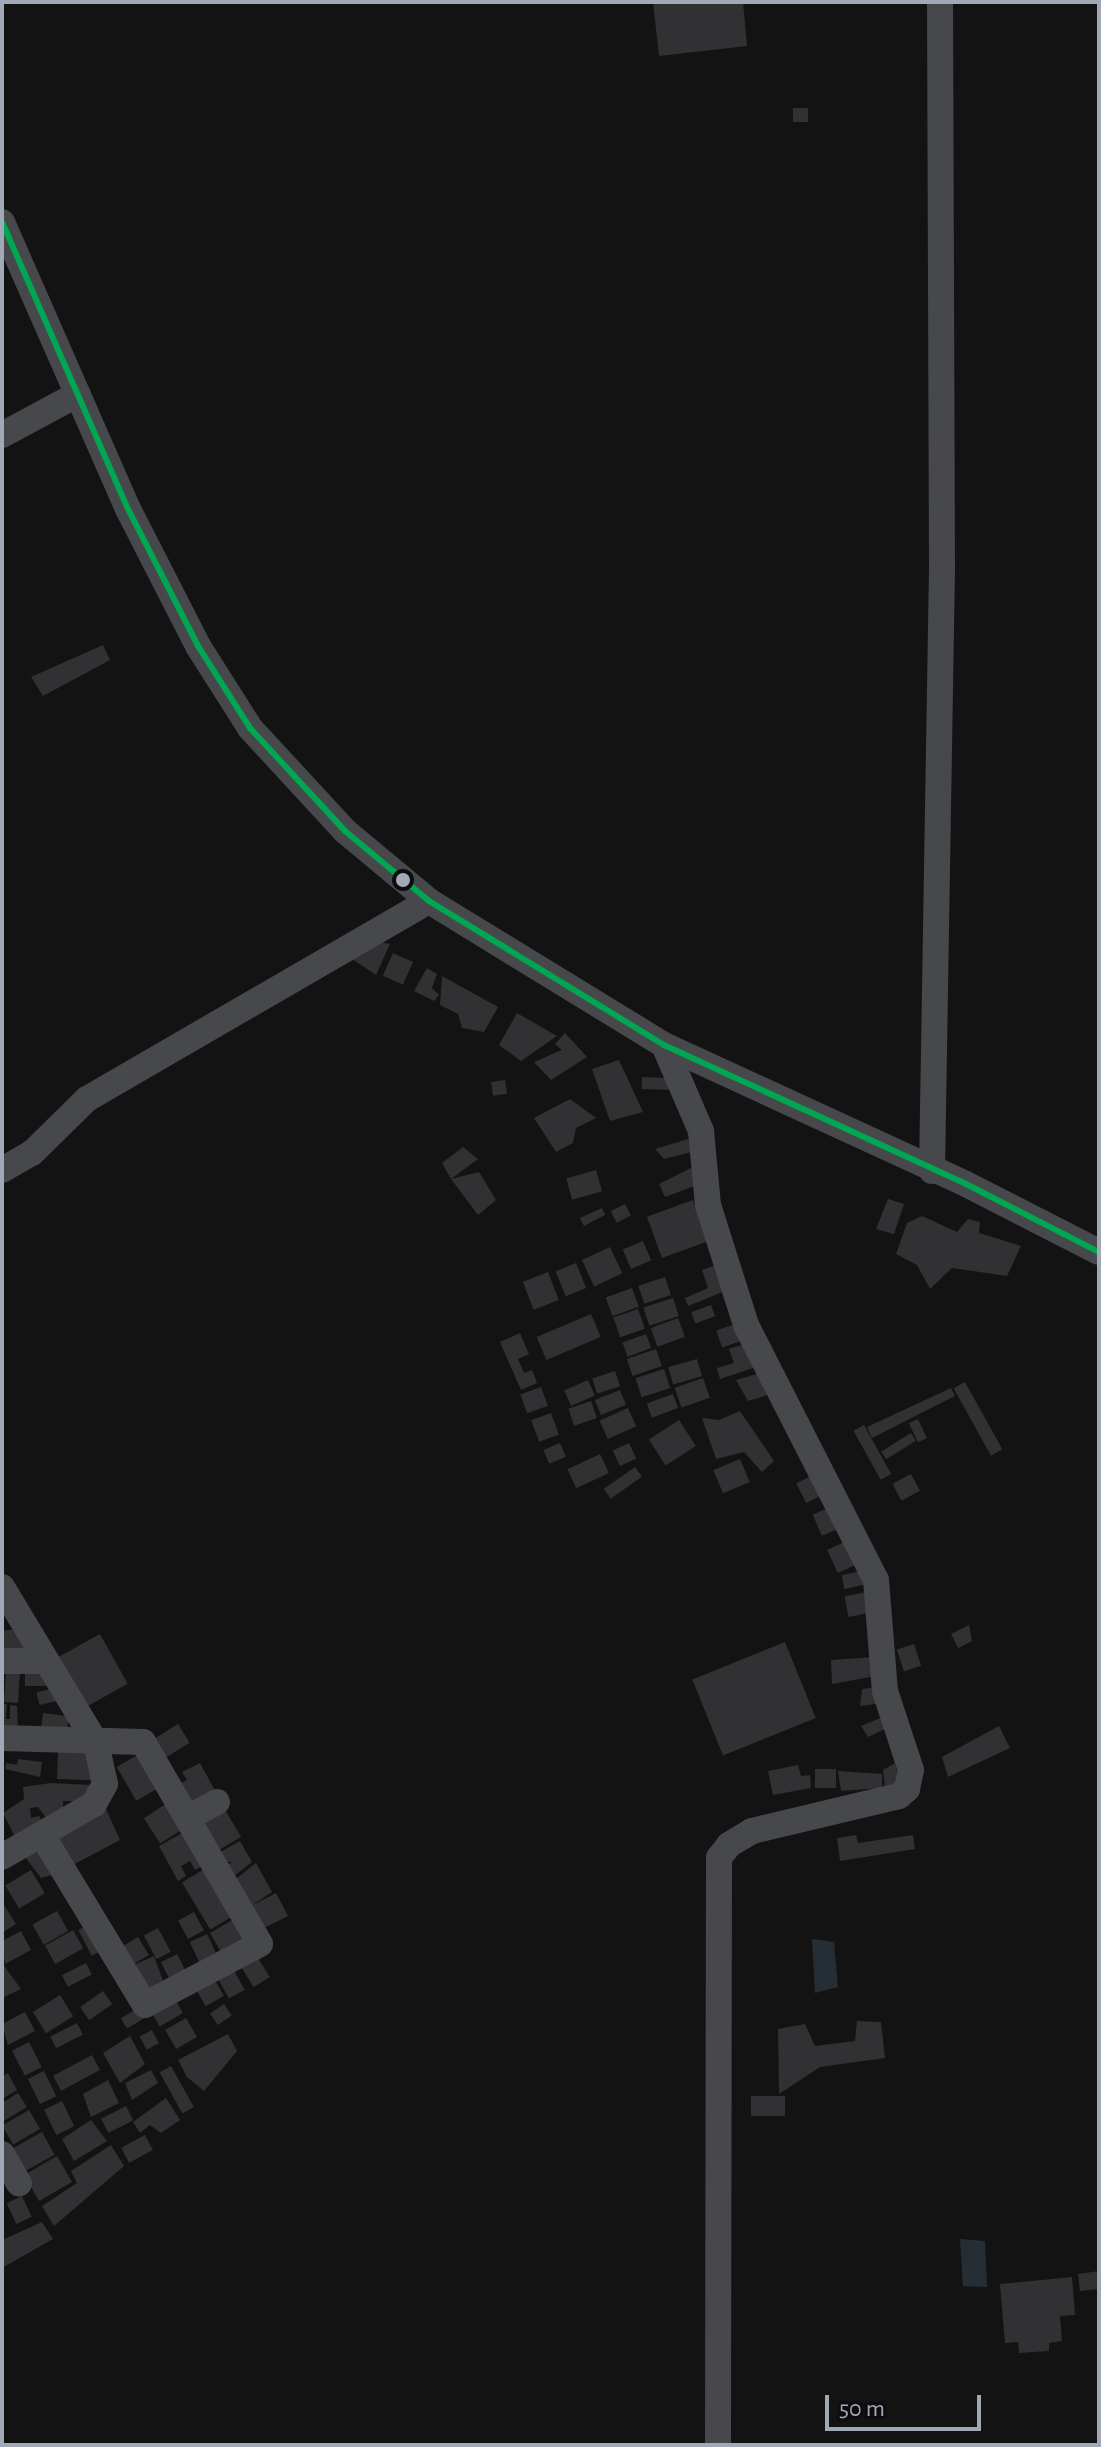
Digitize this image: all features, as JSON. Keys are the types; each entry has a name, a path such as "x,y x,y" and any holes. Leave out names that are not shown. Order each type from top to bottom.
{"street":[{"path":"932,1171 942,570 940,2"},
{"path":"2,222 128,509 198,646 250,728 345,831 429,901 664,1045 1099,1252"},
{"path":"2,435 78,394"},
{"path":"2,1170 32,1153 87,1099 429,901"},
{"path":"664,1045 701,1131 708,1205 746,1325 876,1580 885,1691 911,1770 907,1789 899,1796 752,1831 729,1845 719,1858 718,2445"},
{"path":"2,1587 96,1743 105,1784 99,1798 2,1857"},
{"path":"2,1661 46,1661"},
{"path":"2,1738 143,1742 165,1794 187,1818 260,1944 151,2005 137,1994 42,1835"},
{"path":"187,1818 217,1802"},
{"path":"2,2154 19,2183"}],"shaded area":[{"path":"812,1939 834,1942 838,1987 815,1993"},
{"path":"960,2239 985,2241 987,2287 963,2286"}],"building":[{"path":"653,2 743,2 747,46 659,56"},
{"path":"793,108 808,108 808,122 793,122"},
{"path":"103,645 110,660 43,696 31,677"},
{"path":"369,940 390,944 376,975 352,959"},
{"path":"393,953 413,962 403,985 383,976"},
{"path":"427,968 437,974 432,988 439,995 434,1001 414,991"},
{"path":"442,976 498,1007 484,1032 462,1028 458,1014 440,1005"},
{"path":"517,1013 557,1036 521,1061 499,1045"},
{"path":"565,1033 587,1057 551,1080 534,1062 562,1050 555,1044"},
{"path":"619,1060 643,1112 610,1121 592,1069"},
{"path":"642,1077 671,1078 671,1090 642,1089"},
{"path":"505,1080 507,1094 493,1096 491,1082"},
{"path":"570,1099 596,1118 576,1128 573,1143 556,1152 534,1118"},
{"path":"688,1139 703,1149 664,1159 655,1149"},
{"path":"463,1147 478,1159 451,1179 442,1163"},
{"path":"695,1166 697,1185 665,1197 659,1184"},
{"path":"596,1170 602,1191 572,1200 566,1179"},
{"path":"479,1172 496,1200 478,1215 451,1179"},
{"path":"888,1199 904,1204 894,1234 876,1229"},
{"path":"693,1200 708,1241 662,1258 647,1217"},
{"path":"625,1204 631,1216 617,1223 611,1211"},
{"path":"602,1208 605,1215 584,1226 580,1218"},
{"path":"922,1216 957,1232 968,1219 980,1222 979,1233 1021,1246 1007,1276 952,1268 930,1289 917,1265 896,1254 907,1223"},
{"path":"643,1241 651,1260 631,1269 623,1250"},
{"path":"610,1247 622,1273 594,1286 582,1260"},
{"path":"576,1263 586,1288 566,1296 556,1271"},
{"path":"721,1263 730,1289 688,1306 685,1298 708,1288 702,1270"},
{"path":"548,1272 559,1300 534,1310 523,1282"},
{"path":"665,1277 671,1295 644,1304 638,1286"},
{"path":"632,1288 639,1307 613,1316 606,1298"},
{"path":"673,1298 679,1316 649,1326 644,1308"},
{"path":"711,1305 715,1316 695,1323 691,1312"},
{"path":"638,1309 645,1329 620,1337 613,1317"},
{"path":"591,1314 601,1337 546,1360 537,1337"},
{"path":"678,1318 685,1337 658,1347 651,1328"},
{"path":"738,1323 744,1340 722,1348 716,1330"},
{"path":"520,1333 529,1354 518,1359 524,1373 532,1370 537,1383 521,1390 500,1342"},
{"path":"646,1334 651,1348 628,1357 623,1343"},
{"path":"751,1342 759,1366 720,1379 717,1368 734,1363 729,1349"},
{"path":"656,1349 662,1366 633,1376 627,1359"},
{"path":"697,1359 702,1376 673,1385 668,1367"},
{"path":"664,1369 670,1388 642,1397 635,1378"},
{"path":"615,1371 620,1386 597,1394 592,1378"},
{"path":"764,1372 775,1393 748,1401 736,1380"},
{"path":"703,1378 710,1398 681,1408 675,1388"},
{"path":"588,1380 595,1396 571,1406 564,1391"},
{"path":"965,1382 1002,1449 991,1456 954,1388"},
{"path":"541,1387 548,1406 527,1413 520,1395"},
{"path":"951,1388 955,1396 872,1438 867,1427"},
{"path":"620,1390 626,1405 601,1415 595,1400"},
{"path":"673,1394 678,1408 652,1418 647,1404"},
{"path":"591,1401 597,1418 574,1426 568,1409"},
{"path":"628,1408 636,1426 608,1439 600,1421"},
{"path":"740,1411 774,1461 762,1472 744,1452 716,1459 702,1418 719,1420"},
{"path":"551,1413 559,1435 539,1442 531,1420"},
{"path":"918,1419 927,1438 918,1442 909,1423"},
{"path":"679,1420 696,1446 666,1466 649,1440"},
{"path":"864,1425 891,1474 881,1480 854,1431"},
{"path":"911,1433 916,1441 886,1459 881,1452"},
{"path":"560,1443 566,1457 549,1464 543,1450"},
{"path":"629,1443 636,1458 620,1466 613,1451"},
{"path":"600,1454 609,1473 576,1488 567,1469"},
{"path":"740,1459 750,1482 723,1493 713,1470"},
{"path":"635,1467 642,1477 611,1499 604,1489"},
{"path":"815,1474 825,1494 806,1503 796,1484"},
{"path":"911,1474 920,1491 901,1501 892,1484"},
{"path":"833,1506 842,1527 822,1536 813,1515"},
{"path":"851,1539 855,1565 838,1573 827,1550"},
{"path":"866,1570 869,1584 844,1589 842,1575"},
{"path":"872,1591 876,1612 849,1617 845,1596"},
{"path":"969,1625 972,1641 958,1648 951,1634"},
{"path":"15,1629 33,1659 2,1657 2,1631"},
{"path":"100,1634 128,1684 87,1707 59,1657"},
{"path":"785,1642 816,1718 723,1755 692,1679"},
{"path":"914,1644 921,1666 904,1671 897,1650"},
{"path":"874,1657 876,1676 832,1684 831,1660"},
{"path":"25,1671 46,1671 46,1686 25,1686"},
{"path":"6,1672 20,1673 18,1703 4,1702"},
{"path":"884,1686 883,1703 860,1706 862,1689"},
{"path":"55,1688 58,1701 39,1705 36,1692"},
{"path":"2,1704 7,1704 6,1719 10,1719 10,1705 17,1706 18,1732 2,1731"},
{"path":"43,1713 69,1716 66,1739 40,1736"},
{"path":"885,1716 887,1728 868,1737 861,1726"},
{"path":"178,1724 190,1743 164,1759 153,1740"},
{"path":"999,1726 1010,1748 948,1777 942,1757"},
{"path":"58,1752 93,1753 92,1780 57,1779"},
{"path":"141,1753 160,1787 136,1801 117,1767"},
{"path":"18,1759 42,1762 40,1777 5,1769 6,1763 17,1765"},
{"path":"200,1763 218,1796 192,1811 177,1785 187,1780 182,1772"},
{"path":"895,1763 900,1785 885,1789 883,1770"},
{"path":"798,1765 801,1776 810,1775 811,1788 773,1795 768,1771"},
{"path":"815,1769 836,1769 836,1788 815,1788"},
{"path":"838,1771 882,1774 882,1788 841,1791"},
{"path":"51,1783 92,1785 84,1801 63,1801 63,1810 47,1819 38,1807 30,1808 31,1818 39,1816 42,1822 15,1837 3,1813 24,1799 23,1787"},
{"path":"169,1802 185,1827 160,1843 144,1818"},
{"path":"222,1805 241,1837 215,1852 196,1820"},
{"path":"106,1809 120,1840 71,1866 55,1840"},
{"path":"186,1831 207,1864 195,1870 190,1861 181,1866 186,1876 178,1881 159,1846"},
{"path":"856,1835 858,1843 913,1835 915,1849 840,1861 837,1838"},
{"path":"41,1836 64,1872 41,1878 22,1853"},
{"path":"240,1841 252,1862 229,1880 223,1868 232,1862 219,1862 215,1855"},
{"path":"256,1863 272,1892 251,1906 276,1893 288,1916 258,1931 231,1883"},
{"path":"206,1868 234,1915 210,1930 182,1882"},
{"path":"31,1870 45,1893 19,1909 5,1885"},
{"path":"2,1902 16,1924 2,1933"},
{"path":"57,1911 68,1931 44,1945 33,1925"},
{"path":"194,1912 204,1931 188,1939 178,1920"},
{"path":"236,1918 250,1942 224,1957 210,1933"},
{"path":"90,1924 103,1950 92,1956 78,1930"},
{"path":"158,1928 171,1952 157,1959 144,1936"},
{"path":"73,1930 83,1948 55,1964 45,1946"},
{"path":"21,1931 31,1950 5,1964 2,1941"},
{"path":"207,1934 219,1960 202,1968 190,1942"},
{"path":"138,1937 149,1955 132,1965 121,1947"},
{"path":"177,1954 188,1976 172,1984 161,1962"},
{"path":"256,1955 270,1977 254,1987 240,1965"},
{"path":"154,1956 166,1989 150,1997 129,1967"},
{"path":"2,1963 21,1989 2,1998"},
{"path":"86,1963 92,1975 68,1987 62,1975"},
{"path":"232,1967 245,1990 229,1998 216,1976"},
{"path":"212,1975 224,1996 206,2006 194,1986"},
{"path":"103,1991 112,2004 89,2020 80,2007"},
{"path":"60,1995 73,2016 46,2033 33,2012"},
{"path":"176,2001 183,2013 160,2027 153,2014"},
{"path":"224,2004 232,2016 218,2025 210,2014"},
{"path":"138,2008 144,2018 127,2029 121,2018"},
{"path":"25,2012 35,2031 8,2045 2,2024"},
{"path":"186,2018 197,2037 176,2049 165,2030"},
{"path":"857,2021 881,2022 885,2058 820,2067 779,2094 778,2029 805,2024 815,2046 855,2041"},
{"path":"77,2023 83,2035 56,2048 50,2037"},
{"path":"152,2030 159,2043 147,2050 140,2037"},
{"path":"228,2034 237,2051 204,2091 187,2077 178,2060"},
{"path":"130,2036 145,2064 120,2083 103,2053"},
{"path":"29,2042 42,2067 25,2076 12,2051"},
{"path":"92,2055 100,2070 61,2091 53,2076"},
{"path":"171,2066 194,2107 182,2113 160,2072"},
{"path":"151,2070 158,2083 132,2100 125,2083"},
{"path":"44,2071 56,2096 40,2104 28,2079"},
{"path":"8,2073 17,2090 2,2099 2,2077"},
{"path":"108,2080 119,2103 91,2117 83,2094"},
{"path":"18,2093 27,2107 2,2122 2,2103"},
{"path":"751,2096 785,2096 785,2116 751,2116"},
{"path":"166,2098 180,2120 161,2133 150,2125 140,2133 133,2122"},
{"path":"62,2101 74,2126 56,2135 44,2110"},
{"path":"126,2106 133,2120 108,2133 101,2119"},
{"path":"29,2110 40,2129 13,2145 2,2126"},
{"path":"91,2120 107,2141 74,2161 62,2139"},
{"path":"42,2132 55,2155 21,2173 9,2150"},
{"path":"145,2135 153,2150 129,2163 121,2148"},
{"path":"111,2145 124,2166 54,2226 42,2206 77,2183 71,2171"},
{"path":"57,2156 72,2182 39,2201 24,2175"},
{"path":"22,2196 32,2217 16,2224 7,2203"},
{"path":"42,2222 53,2239 2,2268 2,2240"},
{"path":"1099,2271 1099,2289 1080,2291 1078,2274"},
{"path":"1072,2277 1075,2315 1060,2316 1062,2341 1049,2343 1049,2351 1019,2353 1018,2342 1005,2343 1000,2284"}],"transit line":[{"path":"2,222 128,509 198,646 250,728 345,831 429,901 664,1045 966,1184 1099,1252"}]}
